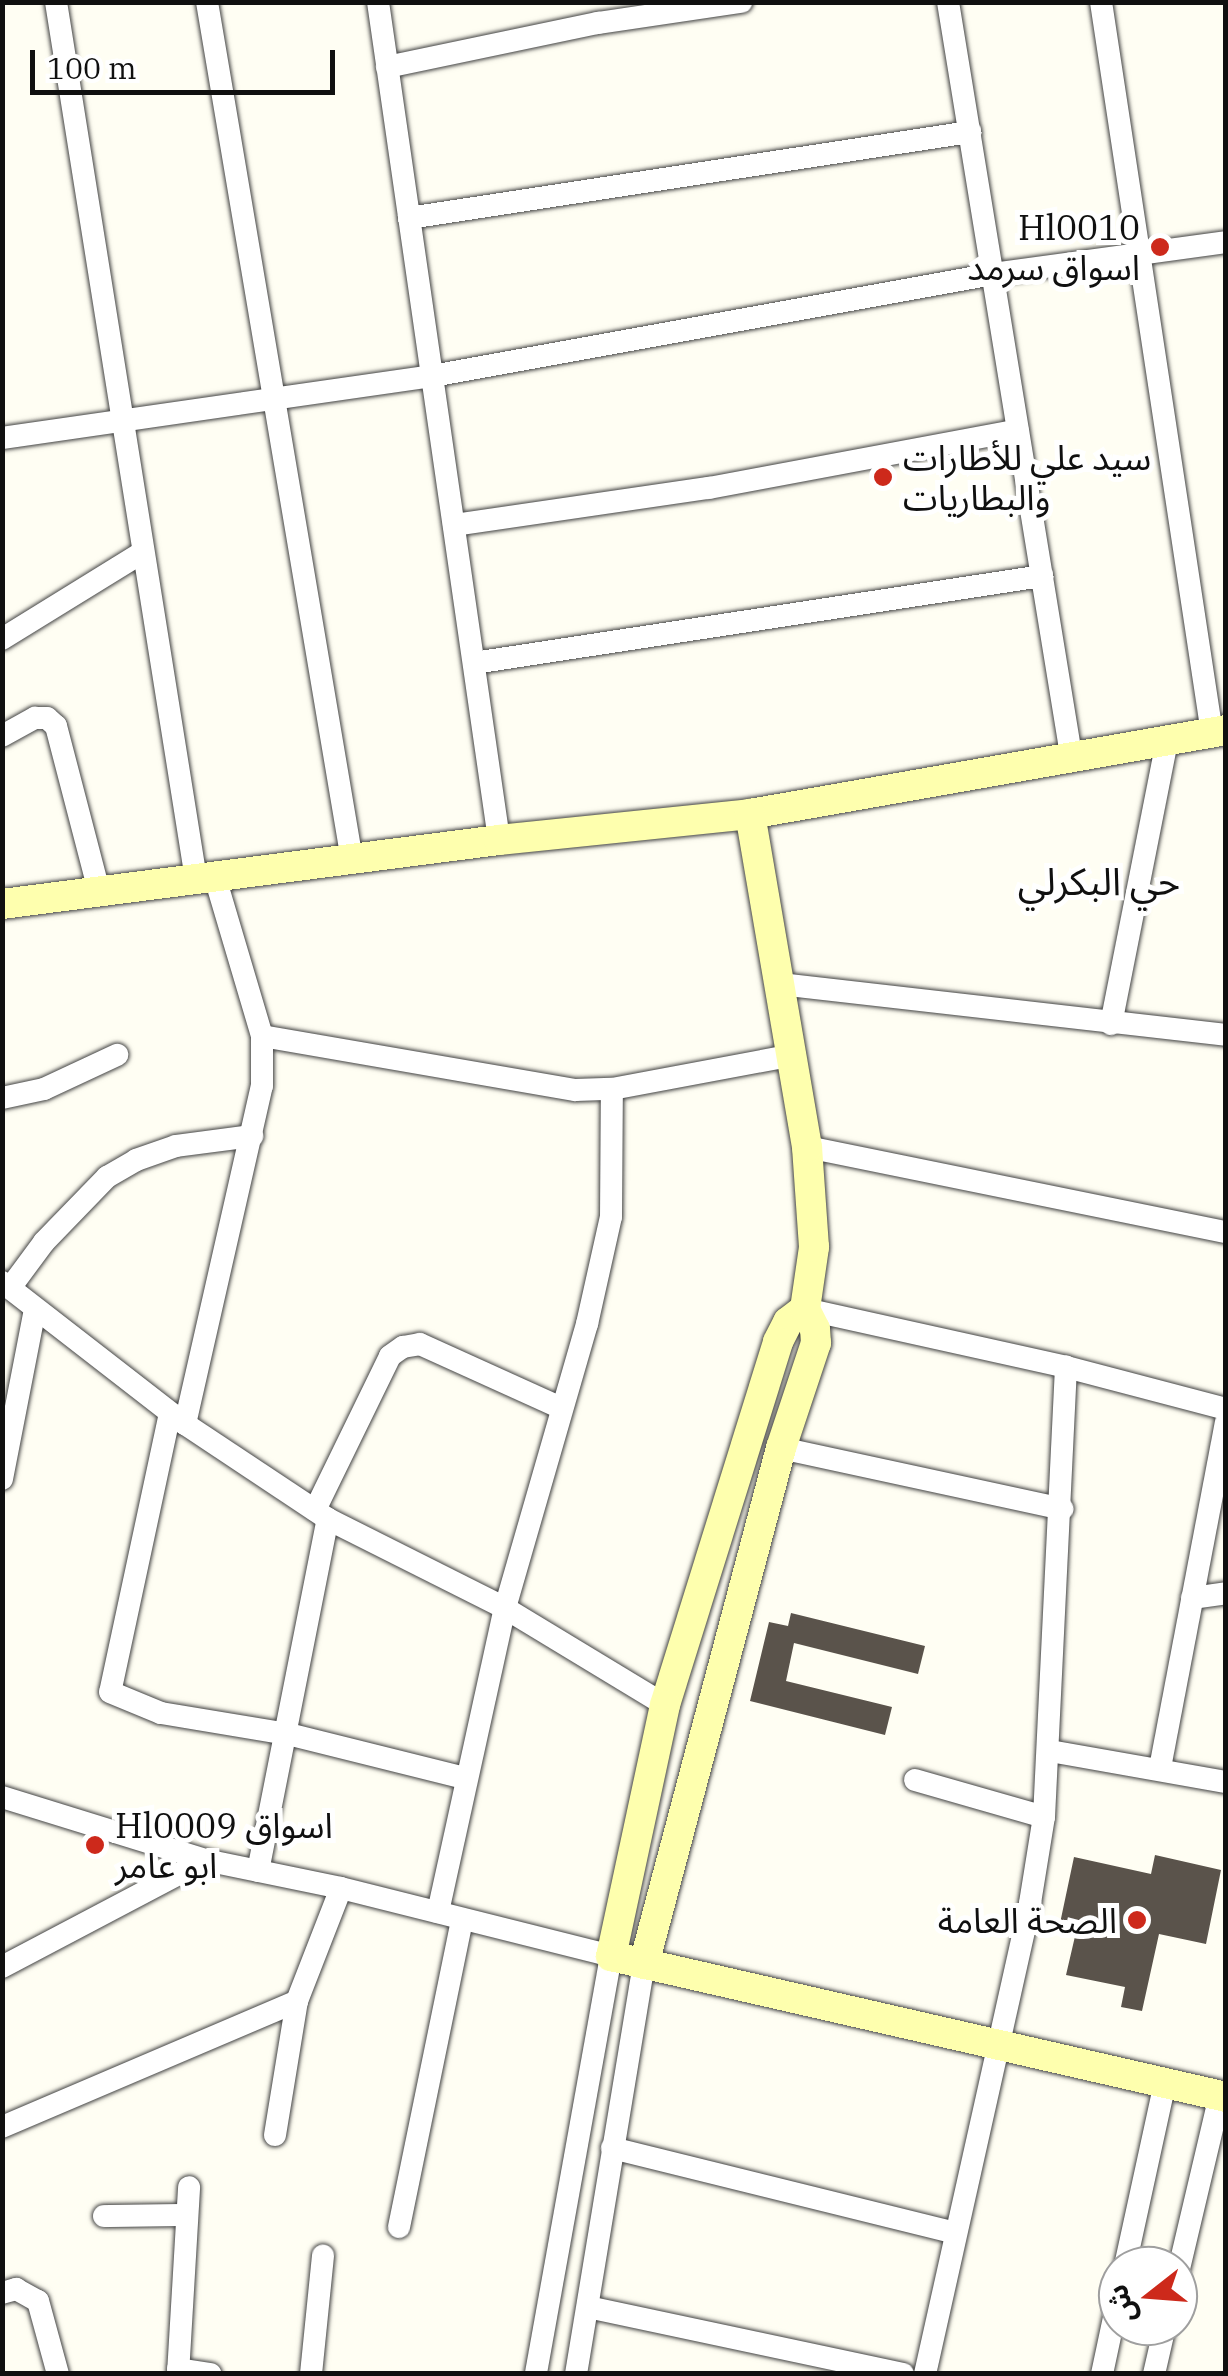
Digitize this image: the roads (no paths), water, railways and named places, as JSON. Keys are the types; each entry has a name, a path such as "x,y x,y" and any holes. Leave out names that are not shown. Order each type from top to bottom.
{"street":[{"path":"56,2 143,552 206,878 262,1036 262,1086 252,1136 110,1692 161,1713 288,1734 466,1778"},
{"path":"207,2 352,860"},
{"path":"378,2 499,840"},
{"path":"388,67 598,23 741,2"},
{"path":"948,2 1071,755"},
{"path":"2,904 499,840 750,814 1218,731 1101,2"},
{"path":"409,218 970,132"},
{"path":"2,438 432,376 993,274 1226,242"},
{"path":"454,525 709,488 1018,430"},
{"path":"2,638 143,552"},
{"path":"474,663 1042,576"},
{"path":"2,736 35,718 47,718 56,726 100,891"},
{"path":"1111,1024 1167,740"},
{"path":"576,2374 644,1964 780,1448 816,1343 816,1329 806,1309 814,1247 807,1146 750,814"},
{"path":"780,984 1226,1035"},
{"path":"262,1036 575,1090 612,1090 789,1056"},
{"path":"2,1098 44,1090 117,1056"},
{"path":"438,1912 504,1608 612,1217 612,1090"},
{"path":"252,1136 176,1146 136,1160 107,1177 6,1285 178,1419 321,1515 504,1608 665,1705"},
{"path":"807,1146 1226,1232"},
{"path":"536,2374 610,1956 665,1705 778,1342 788,1322 806,1309 1226,1409"},
{"path":"2,1479 36,1310"},
{"path":"258,1871 288,1734 321,1515 390,1356 403,1347 420,1344 561,1408"},
{"path":"925,2374 1030,1902 1044,1817 1066,1368"},
{"path":"1160,1768 1226,1422"},
{"path":"780,1448 1062,1509"},
{"path":"1192,1598 1226,1593"},
{"path":"1050,1751 1226,1782"},
{"path":"915,1780 1044,1817"},
{"path":"2,1797 205,1860 341,1888 610,1956 1223,2096 1185,2246"},
{"path":"2,1817 28,1804"},
{"path":"2,1967 205,1860"},
{"path":"276,2135 297,2000 341,1888"},
{"path":"399,2226 462,1920"},
{"path":"2,2128 297,2000"},
{"path":"1129,2246 1165,2082"},
{"path":"612,2148 955,2233"},
{"path":"189,2187 178,2371 211,2374"},
{"path":"104,2216 187,2215"},
{"path":"310,2374 323,2256"},
{"path":"2,2293 16,2289 38,2300 58,2374"},
{"path":"588,2307 903,2374"},
{"path":"1102,2374 1108,2346"},
{"path":"1154,2374 1160,2346"}],"place":[{"name":"Hl0010 اسواق سرمد","path":"1160,247"},
{"name":"سيد علي للأطارات والبطاريات","path":"883,477"},
{"name":"Hl0009 اسواق ابو عامر","path":"95,1845"},
{"name":"الصحة العامة","path":"1137,1920"}],"district":[{"name":"حي البكرلي","path":"1099,881"}]}
